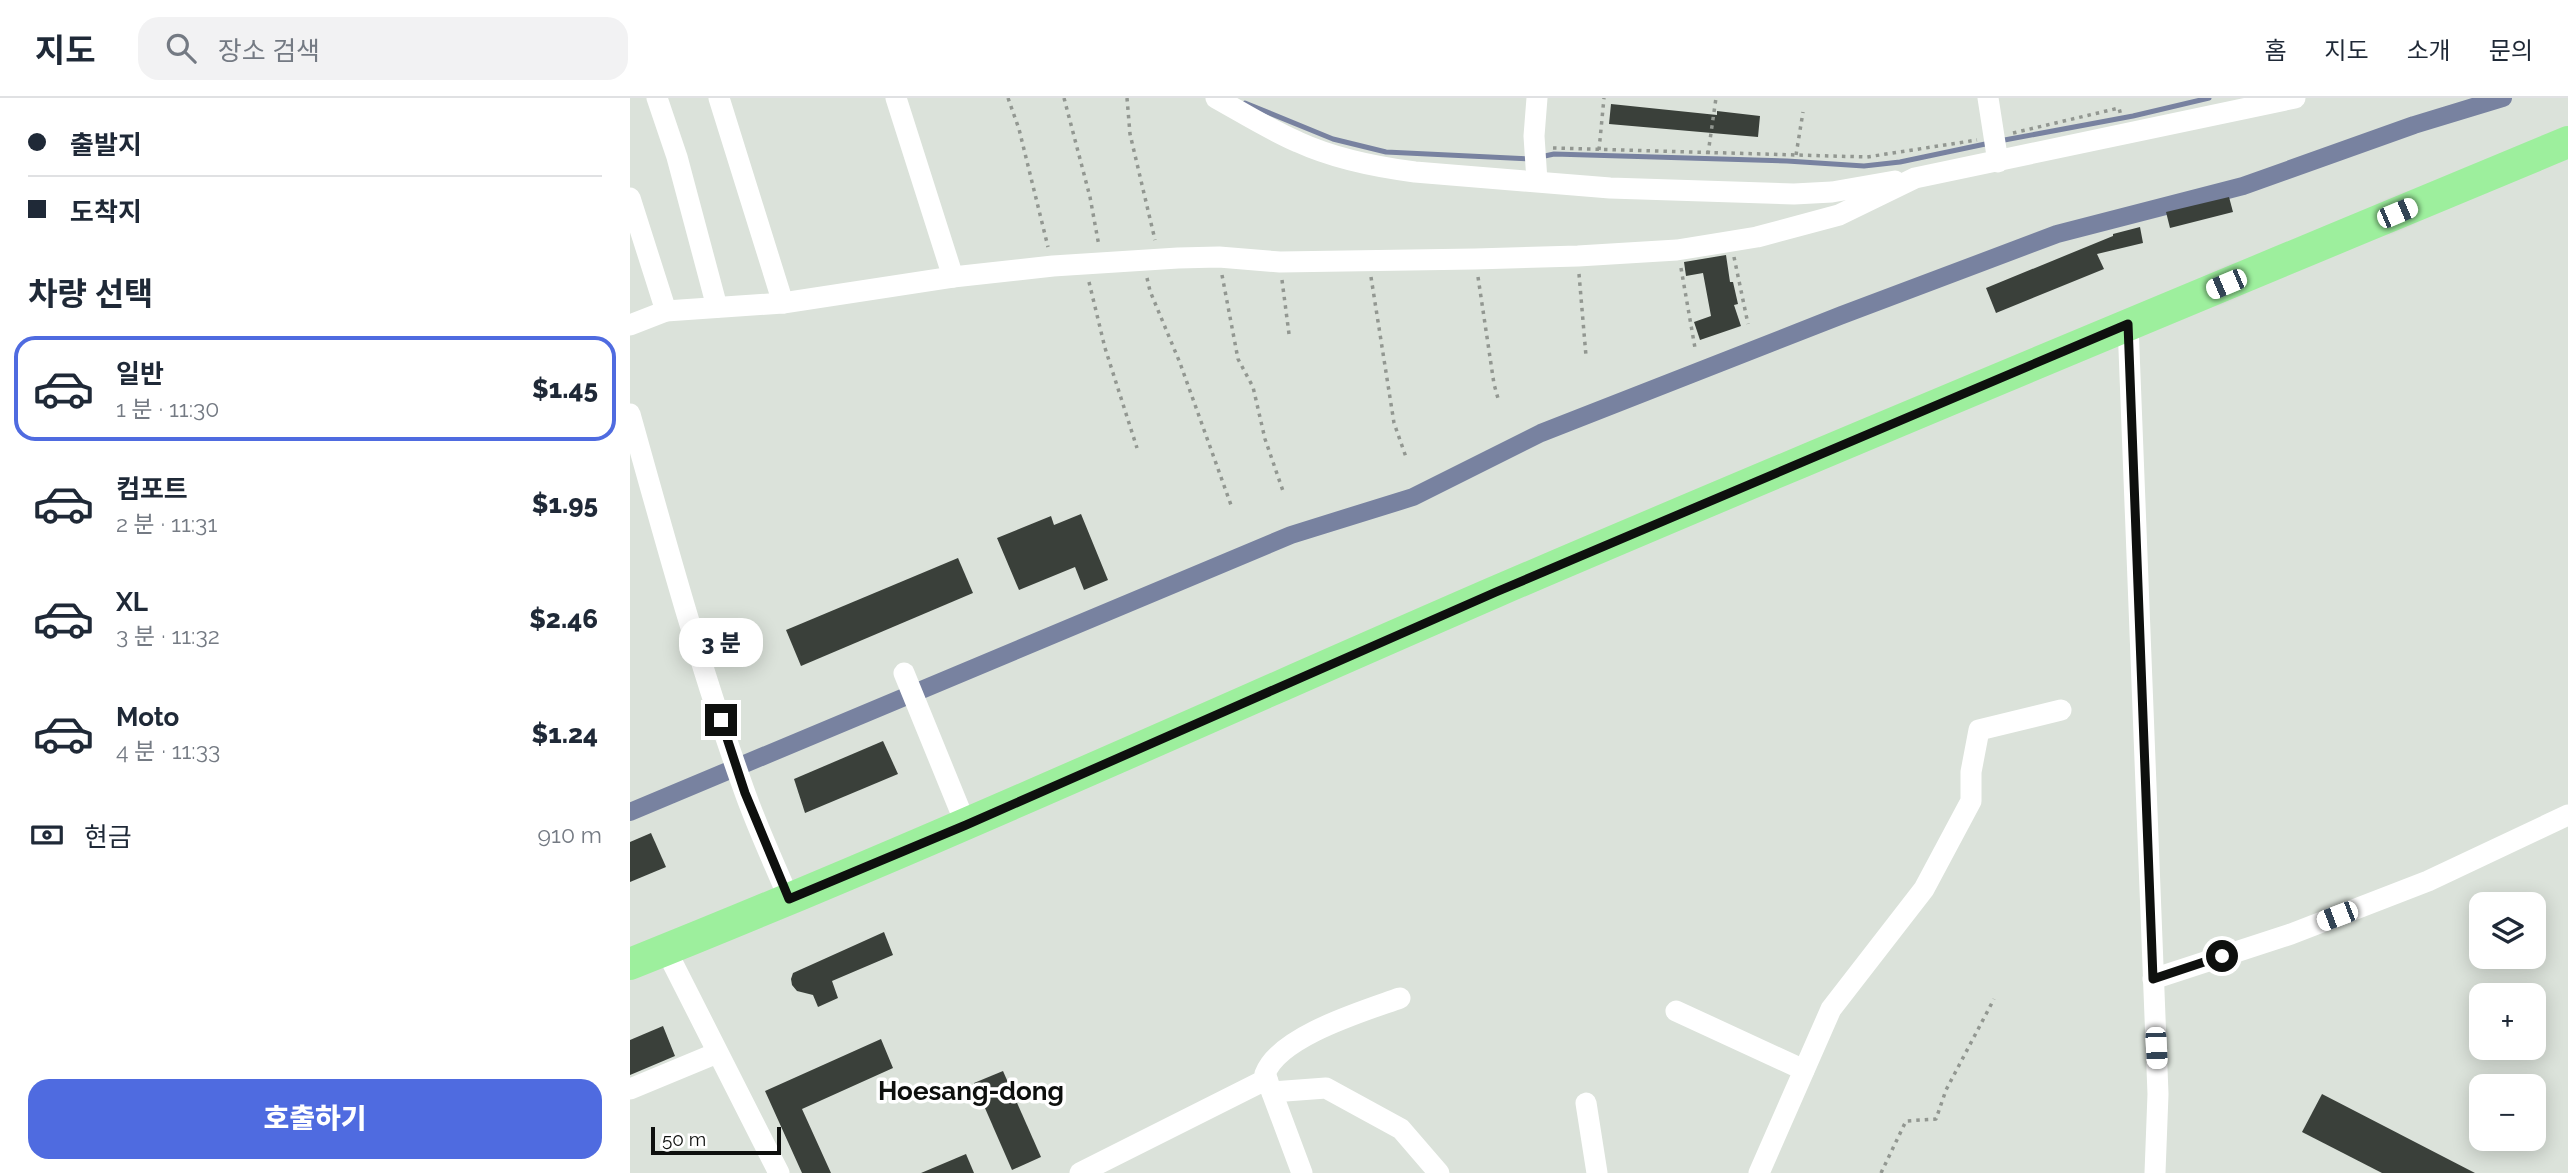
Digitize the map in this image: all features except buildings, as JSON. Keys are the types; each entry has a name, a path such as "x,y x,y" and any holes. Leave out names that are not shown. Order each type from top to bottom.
{"highway":[{"path":"630,964 966,825 1509,586 2128,324 2568,142"}],"street":[{"path":"657,98 677,156 717,307"},
{"path":"719,98 783,303"},
{"path":"895,98 953,277"},
{"path":"1216,98 1298,142 1385,168 1646,190 1794,194 1832,192 1915,178 2295,98"},
{"path":"1537,98 1537,181"},
{"path":"1988,98 1997,159"},
{"path":"630,325 666,311 783,303 953,277 1052,266 1219,257 1280,262 1578,256 1677,250 1731,242 1839,215 1915,178"},
{"path":"1832,192 1839,215"},
{"path":"630,198 666,311"},
{"path":"2128,324 2158,1094 2155,1173"},
{"path":"630,414 679,590 729,746 745,793 789,899"},
{"path":"904,673 966,825"},
{"path":"1759,1173 1831,1009 1924,889 1971,801 1971,772 1979,730 2061,710"},
{"path":"2153,979 2291,934 2403,890 2568,816"},
{"path":"666,950 779,1173"},
{"path":"1302,1173 1265,1074 1269,1063 1316,1028 1400,998"},
{"path":"1676,1011 1804,1070"},
{"path":"630,1088 717,1053"},
{"path":"1080,1173 1270,1086 1326,1088 1401,1129 1439,1173"},
{"path":"1586,1103 1597,1173"}],"path":[{"path":"1008,98 1019,129 1052,266"},
{"path":"1064,98 1090,197 1093,264 1105,348 1137,448"},
{"path":"1126,98 1151,260 1150,291 1180,363 1231,505"},
{"path":"1600,150 1604,98"},
{"path":"1708,154 1716,98"},
{"path":"1535,147 1867,157 2119,108"},
{"path":"1796,155 1803,112"},
{"path":"1731,242 1748,324"},
{"path":"1677,250 1695,348"},
{"path":"1578,256 1586,356"},
{"path":"1219,257 1238,359 1253,387 1265,439 1283,491"},
{"path":"1475,259 1499,402"},
{"path":"1369,260 1394,423 1407,460"},
{"path":"1280,262 1289,334"},
{"path":"1881,1173 1906,1121 1936,1119 1945,1090 1994,999"}],"waterway":[{"path":"1999,141 2133,116 2209,98"},
{"path":"630,812 1291,535 1413,497 1541,433 1842,315 2057,234 2243,186 2414,125 2503,98"},
{"path":"1245,103 1333,139 1386,152 1531,159"},
{"path":"1540,157 1554,154 1864,166 1900,162 1990,143"}],"district":[{"name":"Hoesang-dong","path":"971,1091"}],"route":[{"path":"721,720 745,793 789,899 966,825 1496,592 2128,324 2153,979 2222,956"}]}
